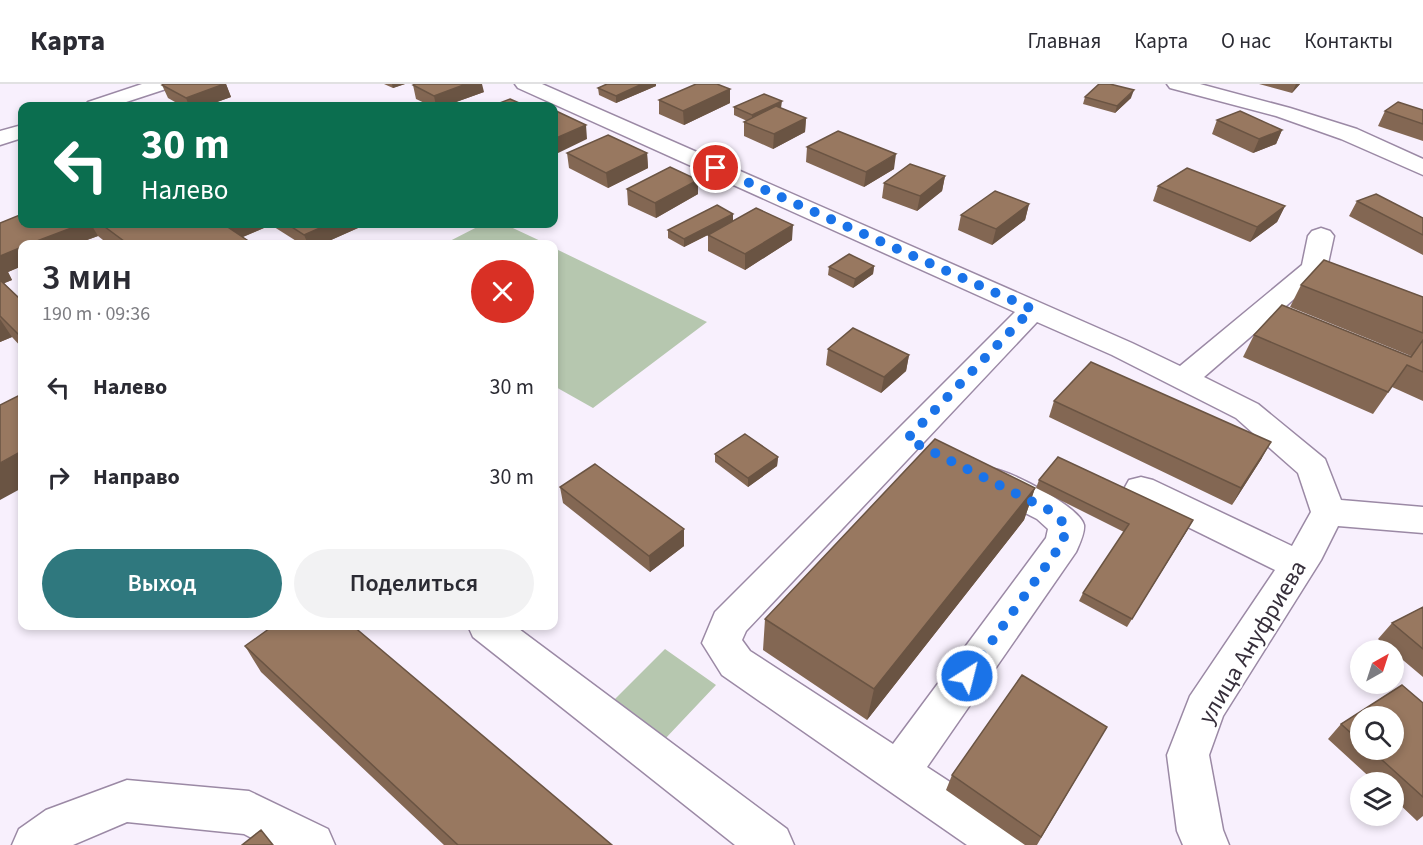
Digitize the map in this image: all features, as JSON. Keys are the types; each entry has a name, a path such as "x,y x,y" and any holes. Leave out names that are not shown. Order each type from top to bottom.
{"street":[{"path":"107,102 162,84"},
{"path":"525,84 1032,309 1247,411 1313,467 1328,512 1423,520"},
{"path":"1177,84 1282,112 1349,135 1423,168"},
{"path":"0,138 18,132"},
{"path":"1182,379 1314,268 1321,236"},
{"path":"1006,845 736,663 722,642 729,623 934,452 1032,309"},
{"path":"898,772 1063,542 1066,525 1049,510 934,452"},
{"path":"1141,489 1298,566"},
{"name":"улица Ануфриева","path":"1206,845 1200,831 1188,755 1205,709 1298,566 1328,512"},
{"path":"492,630 771,845"},
{"path":"36,845 62,826 127,801 249,813 312,845"}],"green space":[{"path":"475,228 513,228 538,240 452,240"},
{"path":"558,250 707,322 593,408 558,388"},
{"path":"665,649 716,685 664,740 613,701"}],"building":[{"path":"224,84 186,98 162,85"},
{"path":"466,84 434,96 413,85"},
{"path":"607,84 642,84 616,96 598,88"},
{"path":"696,84 717,84 730,89 683,111 659,100"},
{"path":"1099,84 1110,84 1134,90 1117,106 1085,97"},
{"path":"764,94 782,101 752,115 734,107"},
{"path":"1398,102 1423,110 1423,124 1385,111"},
{"path":"776,106 806,118 774,134 744,122"},
{"path":"1240,111 1282,130 1259,139 1217,120"},
{"path":"558,112 586,125 558,137"},
{"path":"838,131 896,154 866,172 807,147"},
{"path":"608,135 647,153 606,173 567,153"},
{"path":"910,164 945,176 920,196 884,183"},
{"path":"670,167 698,180 655,203 627,189"},
{"path":"1187,168 1285,206 1257,227 1158,186"},
{"path":"995,191 1029,204 996,229 961,215"},
{"path":"1376,194 1423,218 1423,235 1357,201"},
{"path":"717,205 733,214 684,239 668,230"},
{"path":"756,208 793,225 745,254 708,235"},
{"path":"18,216 18,228 71,228 40,240 18,240 18,249 0,256 0,223"},
{"path":"106,228 229,228 247,240 123,240"},
{"path":"293,228 320,228 304,235"},
{"path":"849,254 874,266 855,279 829,267"},
{"path":"1324,260 1423,297 1423,333 1301,285"},
{"path":"0,280 18,297 18,334 0,316"},
{"path":"1282,305 1411,357 1423,340 1423,372 1407,365 1388,392 1254,335"},
{"path":"853,328 909,355 884,377 828,349"},
{"path":"1091,362 1271,442 1241,488 1054,401"},
{"path":"18,396 18,453 0,463 0,405"},
{"path":"745,434 778,457 748,478 715,454"},
{"path":"935,439 1035,488 874,689 765,619"},
{"path":"1058,457 1193,520 1132,619 1083,593 1129,524 1039,480"},
{"path":"595,464 684,529 649,556 560,487"},
{"path":"1423,607 1423,649 1392,623"},
{"path":"267,630 358,630 612,845 458,845 245,646"},
{"path":"1022,675 1107,727 1041,837 952,775"},
{"path":"1404,687 1423,703 1423,797 1404,780 1404,772 1395,772 1382,760 1404,760 1404,706 1369,706 1388,694 1404,694"},
{"path":"1350,718 1350,732 1341,724"},
{"path":"261,830 273,845 242,845"}],"route":[{"path":"716,168 1032,309 907,439 1049,510 1066,525 1063,542 967,676"}]}
